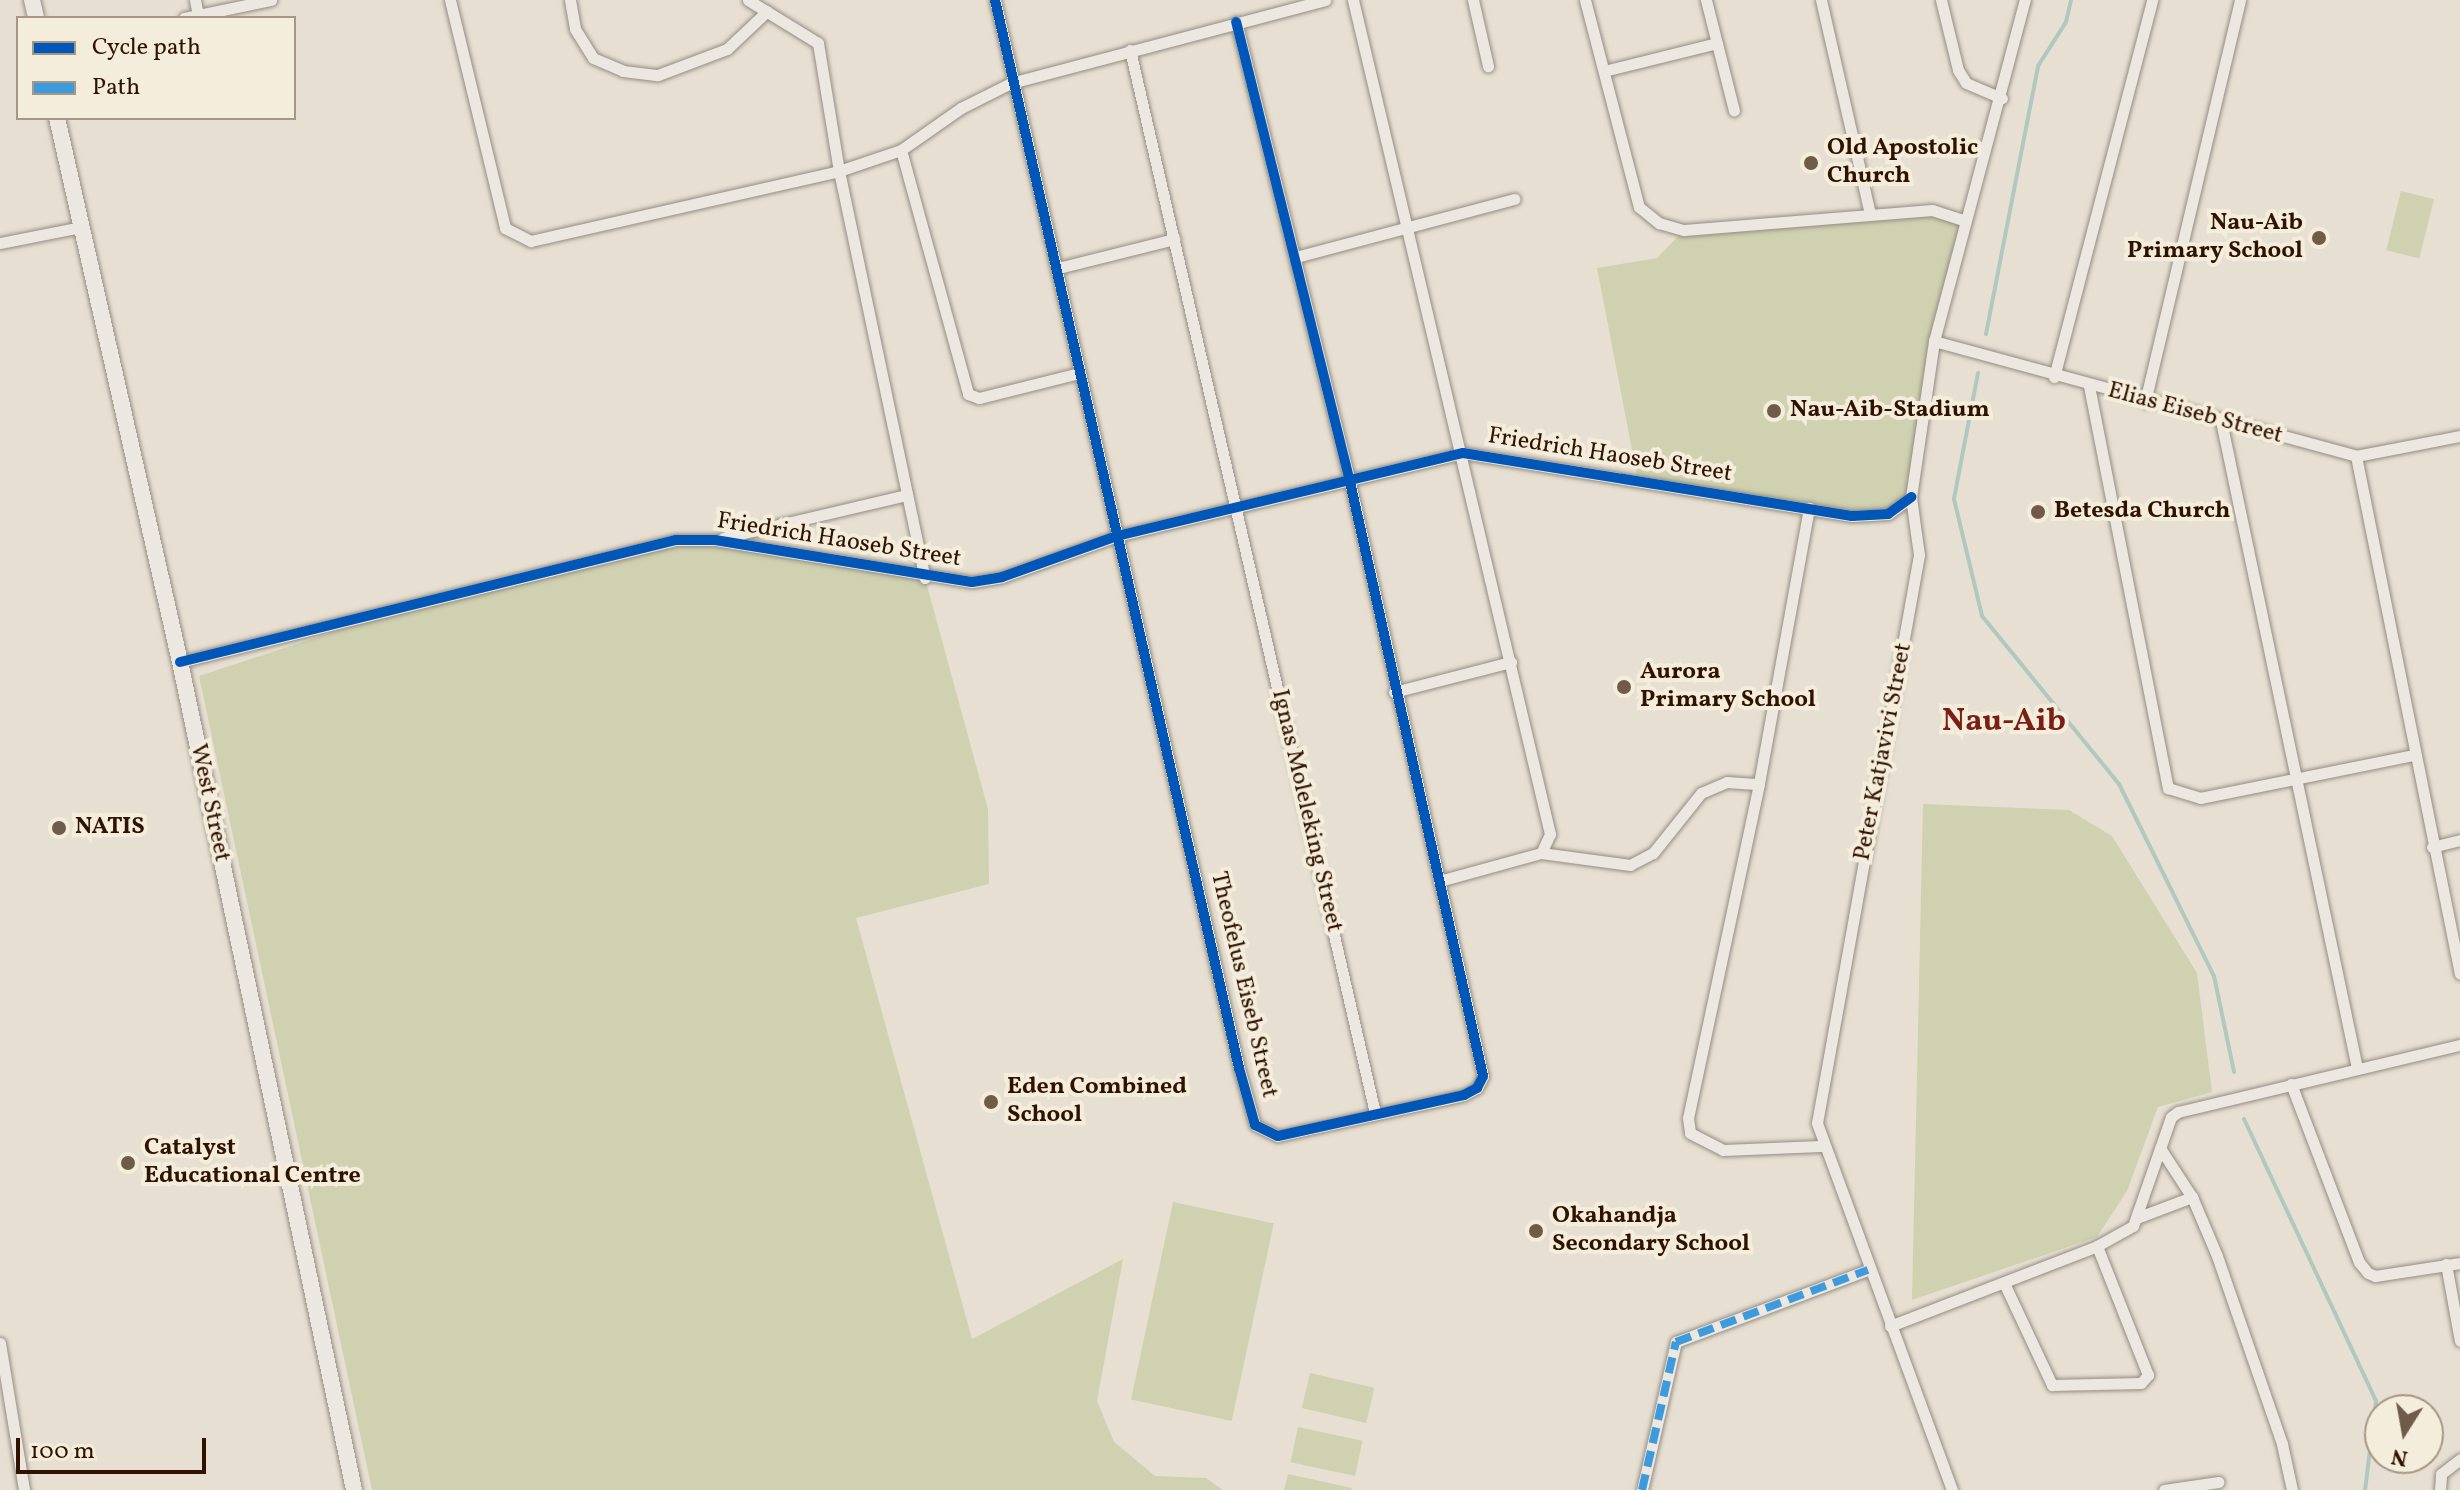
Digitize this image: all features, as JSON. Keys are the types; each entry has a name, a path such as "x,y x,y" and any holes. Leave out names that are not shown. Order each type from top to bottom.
{"street":[{"path":"195,0 198,15"},
{"path":"193,16 271,0"},
{"path":"450,0 505,228 516,238 531,241 839,171 901,150 961,108 1011,83 1325,0"},
{"path":"570,0 575,29 593,58 623,71 658,75 727,49 767,11"},
{"path":"748,0 818,43 839,171 925,578"},
{"path":"995,0 1011,83 1058,268 1117,536"},
{"path":"1353,0 1402,225 1463,453 1550,834 1541,853"},
{"path":"1473,0 1488,66"},
{"path":"1585,0 1639,207 1659,223 1684,230 1932,210 1965,221"},
{"path":"1706,0 1734,111"},
{"path":"1821,0 1870,214"},
{"path":"1941,0 1958,70 1966,83 2002,98"},
{"name":"Peter Katjavivi Street","path":"1952,1490 1821,1146 1819,1099 1919,555 1911,497 1934,341 1965,221 2002,98 2025,0"},
{"path":"2054,377 2152,0"},
{"path":"2145,402 2240,0"},
{"name":"Theofelus Eiseb Street","path":"1117,536 1255,1125 1278,1136 1464,1095 1477,1088 1483,1076 1394,692 1350,482 1236,22"},
{"path":"1604,71 1717,43"},
{"name":"Ignas Moleleking Street","path":"1130,50 1375,1113"},
{"name":"West Street","path":"57,120 180,662 354,1490"},
{"path":"901,150 968,394 979,398 1079,373"},
{"path":"1296,257 1402,225 1514,199"},
{"path":"0,243 81,227"},
{"path":"1058,268 1174,239"},
{"name":"Elias Eiseb Street","path":"1934,341 2145,402 2356,456 2460,436"},
{"path":"2089,386 2168,788 2200,798 2413,755"},
{"path":"2221,421 2357,1068"},
{"name":"Friedrich Haoseb Street","path":"180,662 581,560 676,540 715,540 925,578 972,582 1002,577 1117,536 1463,453 1852,516 1888,514 1911,497"},
{"path":"2356,456 2413,755 2460,974"},
{"path":"715,540 907,495"},
{"path":"1809,508 1759,784 1688,1118 1690,1133 1723,1150 1821,1146"},
{"path":"1394,692 1511,662"},
{"path":"1439,881 1541,853 1630,865 1653,853 1701,793 1727,782 1759,784"},
{"path":"2432,847 2460,840"},
{"path":"2139,1217 2171,1117 2178,1112 2460,1045"},
{"path":"2291,1084 2359,1262 2375,1276 2460,1263"},
{"path":"2160,1148 2192,1197 2282,1444 2292,1490"},
{"path":"1890,1326 2097,1246 2139,1217 2192,1197"},
{"path":"2004,1283 2052,1385 2141,1383 2148,1375 2097,1246"},
{"path":"2446,1264 2460,1341"},
{"path":"1642,1490 1676,1342 1868,1270"},
{"path":"0,1343 24,1490"},
{"path":"2440,1490 2441,1474 2460,1459"},
{"path":"2164,1490 2218,1482"}],"green space":[{"path":"2401,191 2434,199 2419,258 2386,250"},
{"name":"Nau-Aib-Stadium","path":"1932,210 1965,221 1934,341 1911,497 1900,509 1852,516 1638,481 1597,268 1657,258 1684,230"},
{"path":"676,540 715,540 925,578 988,809 989,884 856,918 972,1339 1123,1259 1097,1401 1114,1442 1155,1476 1206,1478 1223,1490 372,1490 199,676 448,594"},
{"path":"1923,804 2069,810 2112,836 2197,973 2212,1092 2158,1107 2127,1191 2097,1237 1912,1300"},
{"path":"1173,1202 1274,1223 1232,1421 1131,1400"},
{"path":"1310,1373 1374,1388 1366,1423 1302,1408"},
{"path":"1298,1427 1363,1441 1355,1476 1291,1462"},
{"path":"1288,1474 1352,1488 1284,1490"}],"waterway":[{"path":"1986,334 2038,66 2066,22 2071,0"},
{"path":"1978,373 1954,499 1982,616 2119,784 2214,976 2234,1072"},
{"path":"2244,1119 2376,1401 2365,1490"}],"marked path":[{"path":"1642,1490 1676,1342 1868,1270"}],"cycle path":[{"path":"995,0 1239,1068 1255,1125 1278,1136 1464,1095 1477,1088 1483,1076 1350,482 1236,22"},
{"path":"180,662 676,540 715,540 972,582 1002,577 1117,536 1463,453 1852,516 1888,514 1911,497"}],"place":[{"name":"Old Apostolic Church","path":"1811,163"},
{"name":"Nau-Aib Primary School","path":"2319,238"},
{"name":"Nau-Aib-Stadium","path":"1774,411"},
{"name":"Betesda Church","path":"2038,512"},
{"name":"Aurora Primary School","path":"1624,687"},
{"name":"NATIS","path":"59,828"},
{"name":"Eden Combined School","path":"991,1102"},
{"name":"Catalyst Educational Centre","path":"128,1163"},
{"name":"Okahandja Secondary School","path":"1536,1231"}],"district":[{"name":"Nau-Aib","path":"2004,722"}]}
